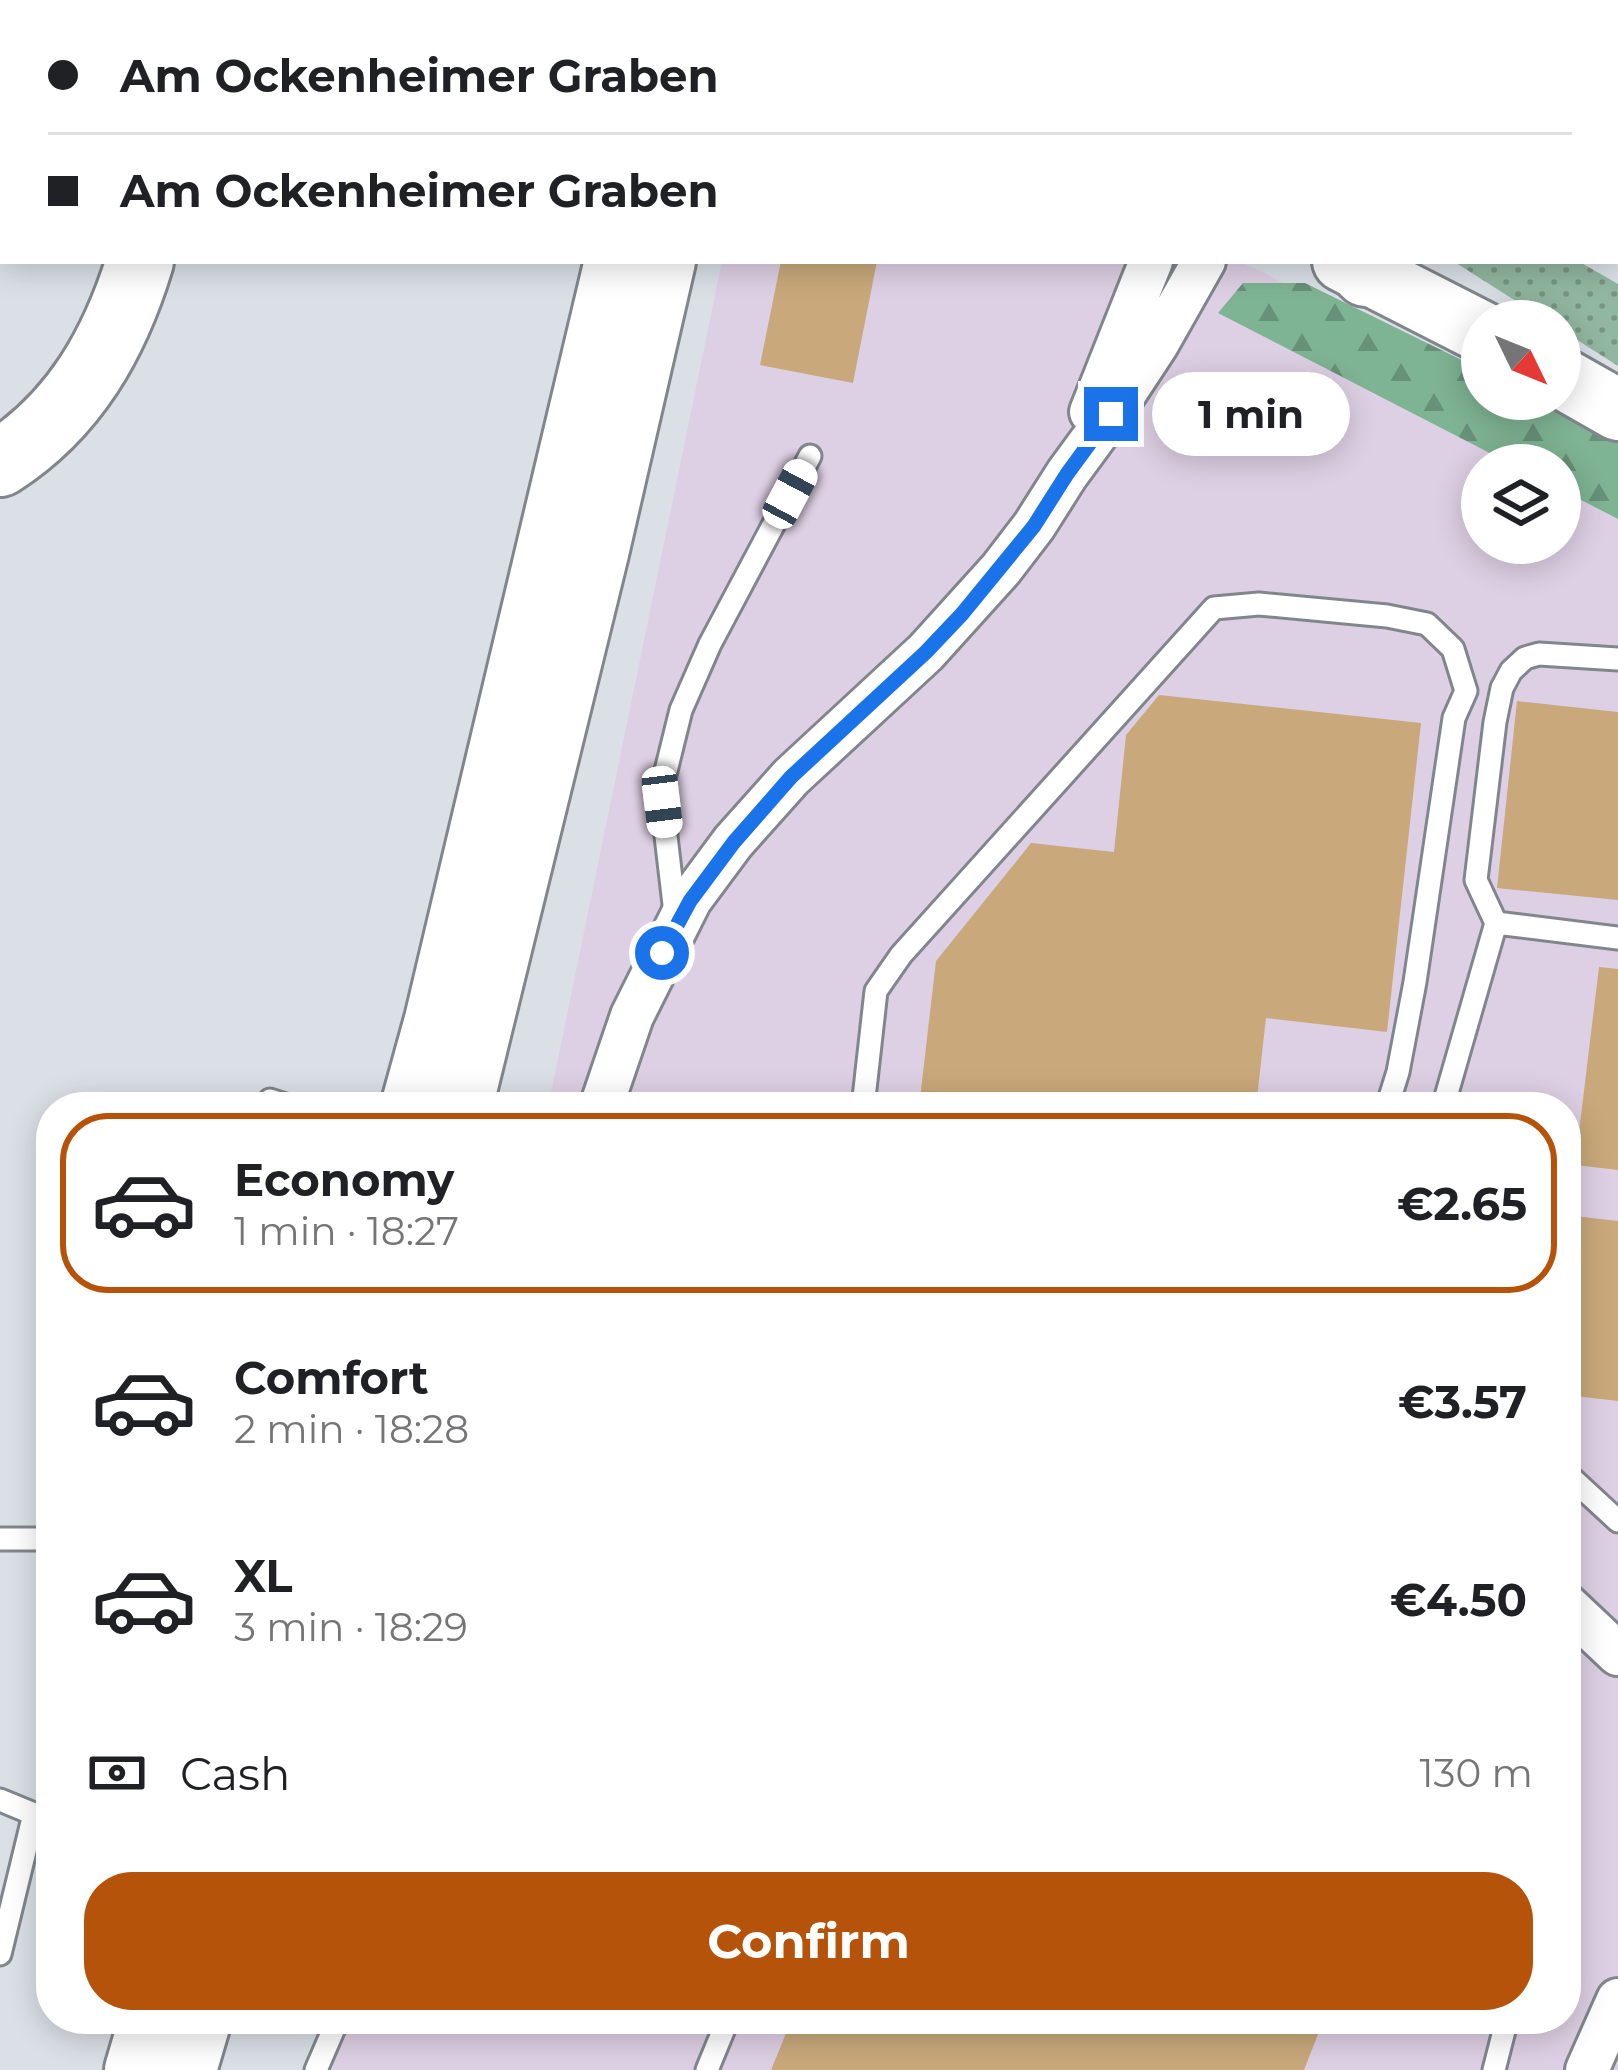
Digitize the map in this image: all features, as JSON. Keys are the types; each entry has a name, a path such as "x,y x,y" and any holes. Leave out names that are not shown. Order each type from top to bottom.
{"main road":[{"path":"0,463 38,434 100,361 139,264"},
{"path":"461,1092 458,1025 614,264"},
{"path":"420,1092 458,1025 593,576 663,264"},
{"path":"1354,265 1461,321"},
{"path":"1581,389 1618,410"},
{"path":"136,2070 146,2034"},
{"path":"186,2070 197,2034"}],"street":[{"path":"1125,264 1132,308"},
{"path":"1067,474 1150,264"},
{"path":"606,1092 632,1016 690,901 791,777 926,652 1034,526 1157,344 1202,264"},
{"path":"1581,1619 1618,1654"},
{"path":"1600,2060 1618,2000"}],"lane":[{"path":"676,928 662,802 680,710 810,456"},
{"path":"864,1092 876,991 901,956 1214,608 1259,604 1427,624 1453,649 1466,692 1454,718 1415,982 1392,1092"},
{"path":"1447,1092 1496,923 1476,880 1502,688 1525,658 1540,654 1618,659"},
{"path":"1496,923 1618,938"},
{"path":"1581,1487 1618,1521"},
{"path":"0,1539 36,1539"},
{"path":"0,1800 34,1814 0,1954"},
{"path":"316,2070 332,2034"},
{"path":"707,2070 722,2034"},
{"path":"1495,2070 1503,2034"}],"shaded area":[{"path":"721,264 1244,264 1461,381 1461,420 1520,420 1564,444 1461,444 1461,564 1581,564 1581,454 1618,474 1618,2070 332,2070 340,2034 1581,2034 1581,1092 551,1092"}],"green space":[{"path":"1458,264 1583,264 1618,284 1618,366 1581,342 1581,300 1514,300"},
{"path":"1243,283 1305,283 1461,360 1461,420 1578,420 1618,443 1618,519 1581,500 1581,444 1472,444 1218,313"}],"building":[{"path":"780,264 876,264 853,383 760,365"},
{"path":"1159,695 1421,723 1387,1032 1266,1018 1258,1092 921,1092 936,961 1031,843 1114,852 1126,735"},
{"path":"1517,701 1618,712 1618,900 1497,888"},
{"path":"1599,967 1618,969 1618,1170 1581,1166 1581,1116"},
{"path":"1581,1217 1618,1221 1618,1401 1581,1397"},
{"path":"786,2034 1318,2034 1304,2070 771,2070"}],"route":[{"path":"662,953 690,901 734,842 791,777 962,614 1034,526 1111,414"}]}
